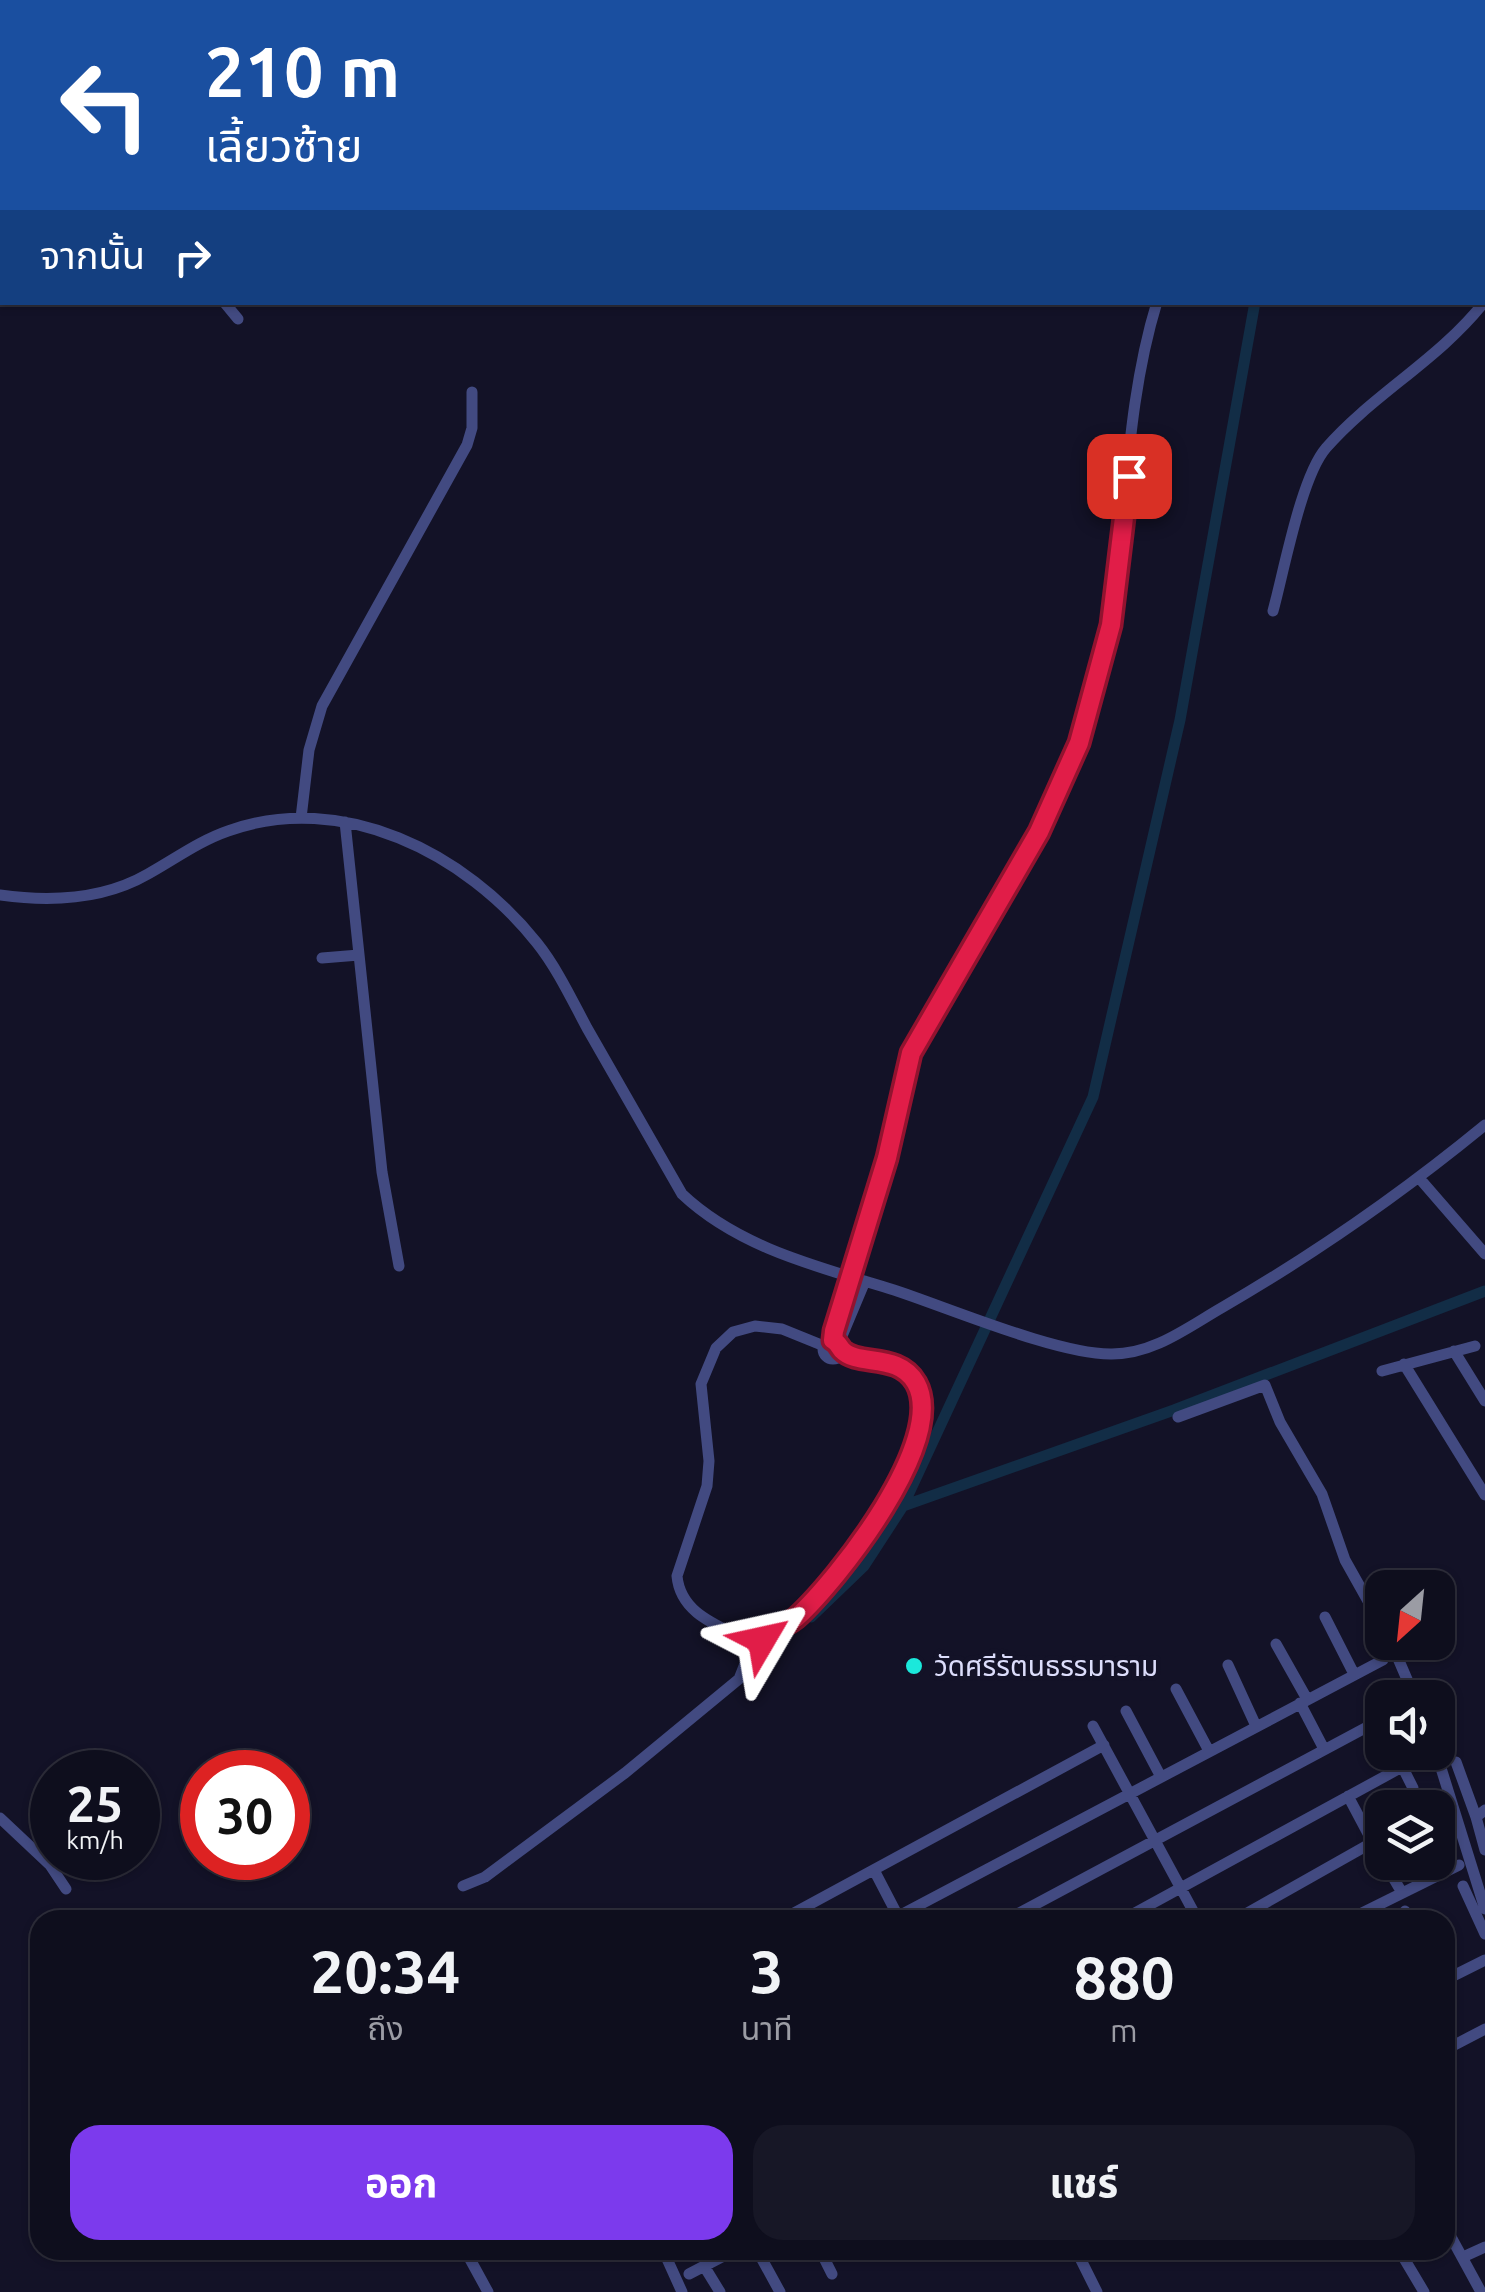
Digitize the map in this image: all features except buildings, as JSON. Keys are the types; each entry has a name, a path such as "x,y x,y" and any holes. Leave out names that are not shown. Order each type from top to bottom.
{"street":[{"path":"226,305 238,319"},
{"path":"846,1312 849,1276 887,1158 911,1053 1039,832 1079,743 1097,689 1111,625 1142,364 1156,305"},
{"path":"1274,610 1307,488 1325,449 1452,338 1481,305"},
{"path":"301,818 309,750 322,706 467,445 472,428 472,392"},
{"path":"0,895 68,899 104,892 144,877 204,840 232,829 301,818 345,822 392,834 427,850 503,905 539,945 682,1194 706,1216 731,1234 849,1276 1098,1354 1144,1350 1316,1253 1485,1126"},
{"path":"345,822 382,1172 399,1266"},
{"path":"322,958 359,955"},
{"path":"1420,1178 1485,1254"},
{"path":"834,1345 846,1312 865,1281"},
{"path":"742,1328 782,1328 893,1364 911,1376 924,1404 920,1430 866,1540 796,1617 762,1636 758,1648 750,1651 738,1644 736,1635 692,1610 678,1587 677,1576 707,1486 710,1461 702,1374 716,1348 742,1328"},
{"path":"1382,1371 1475,1346"},
{"path":"1454,1351 1485,1402"},
{"path":"1404,1364 1485,1494"},
{"path":"1178,1417 1265,1385 1280,1422 1322,1494 1345,1560 1365,1596"},
{"path":"1325,1617 1354,1674"},
{"path":"736,1635 749,1624 762,1636"},
{"path":"1276,1644 1324,1749"},
{"path":"463,1886 485,1876 740,1680 750,1651"},
{"path":"913,1910 1383,1660"},
{"path":"1228,1665 1256,1726"},
{"path":"1176,1689 1209,1751"},
{"path":"1126,1710 1160,1776"},
{"path":"1094,1726 1192,1910"},
{"path":"1024,1910 1365,1728"},
{"path":"800,1910 1104,1745"},
{"path":"1456,1762 1480,1814 1485,1850"},
{"path":"1140,1910 1395,1770"},
{"path":"1404,1770 1413,1788"},
{"path":"1442,1770 1485,1909"},
{"path":"1348,1796 1365,1821"},
{"path":"0,1818 50,1865 66,1889"},
{"path":"1252,1910 1365,1847"},
{"path":"1366,1910 1458,1864"},
{"path":"874,1870 892,1910"},
{"path":"1394,1880 1401,1891"},
{"path":"1463,1886 1485,1934"},
{"path":"1455,1975 1485,1960"},
{"path":"1455,2045 1485,2029"},
{"path":"1455,2243 1481,2292"},
{"path":"1463,2257 1485,2247"},
{"path":"470,2260 488,2292"},
{"path":"668,2260 682,2292"},
{"path":"689,2274 716,2260"},
{"path":"762,2260 780,2292"},
{"path":"825,2260 832,2274"},
{"path":"1081,2260 1096,2292"},
{"path":"1404,2260 1424,2292"},
{"path":"704,2266 720,2292"}],"waterway":[{"path":"811,1617 864,1566 903,1506 1093,1097 1180,720 1254,305"},
{"path":"903,1506 1174,1410 1485,1291"}],"place":[{"name":"วัดศรีรัตนธรรมาราม","path":"914,1666"}],"route":[{"path":"762,1640 762,1636 796,1617 866,1540 920,1430 924,1404 911,1376 893,1364 842,1351 840,1343 833,1340 834,1331 887,1158 911,1053 1039,832 1079,743 1097,689 1111,625 1129,476"}]}
